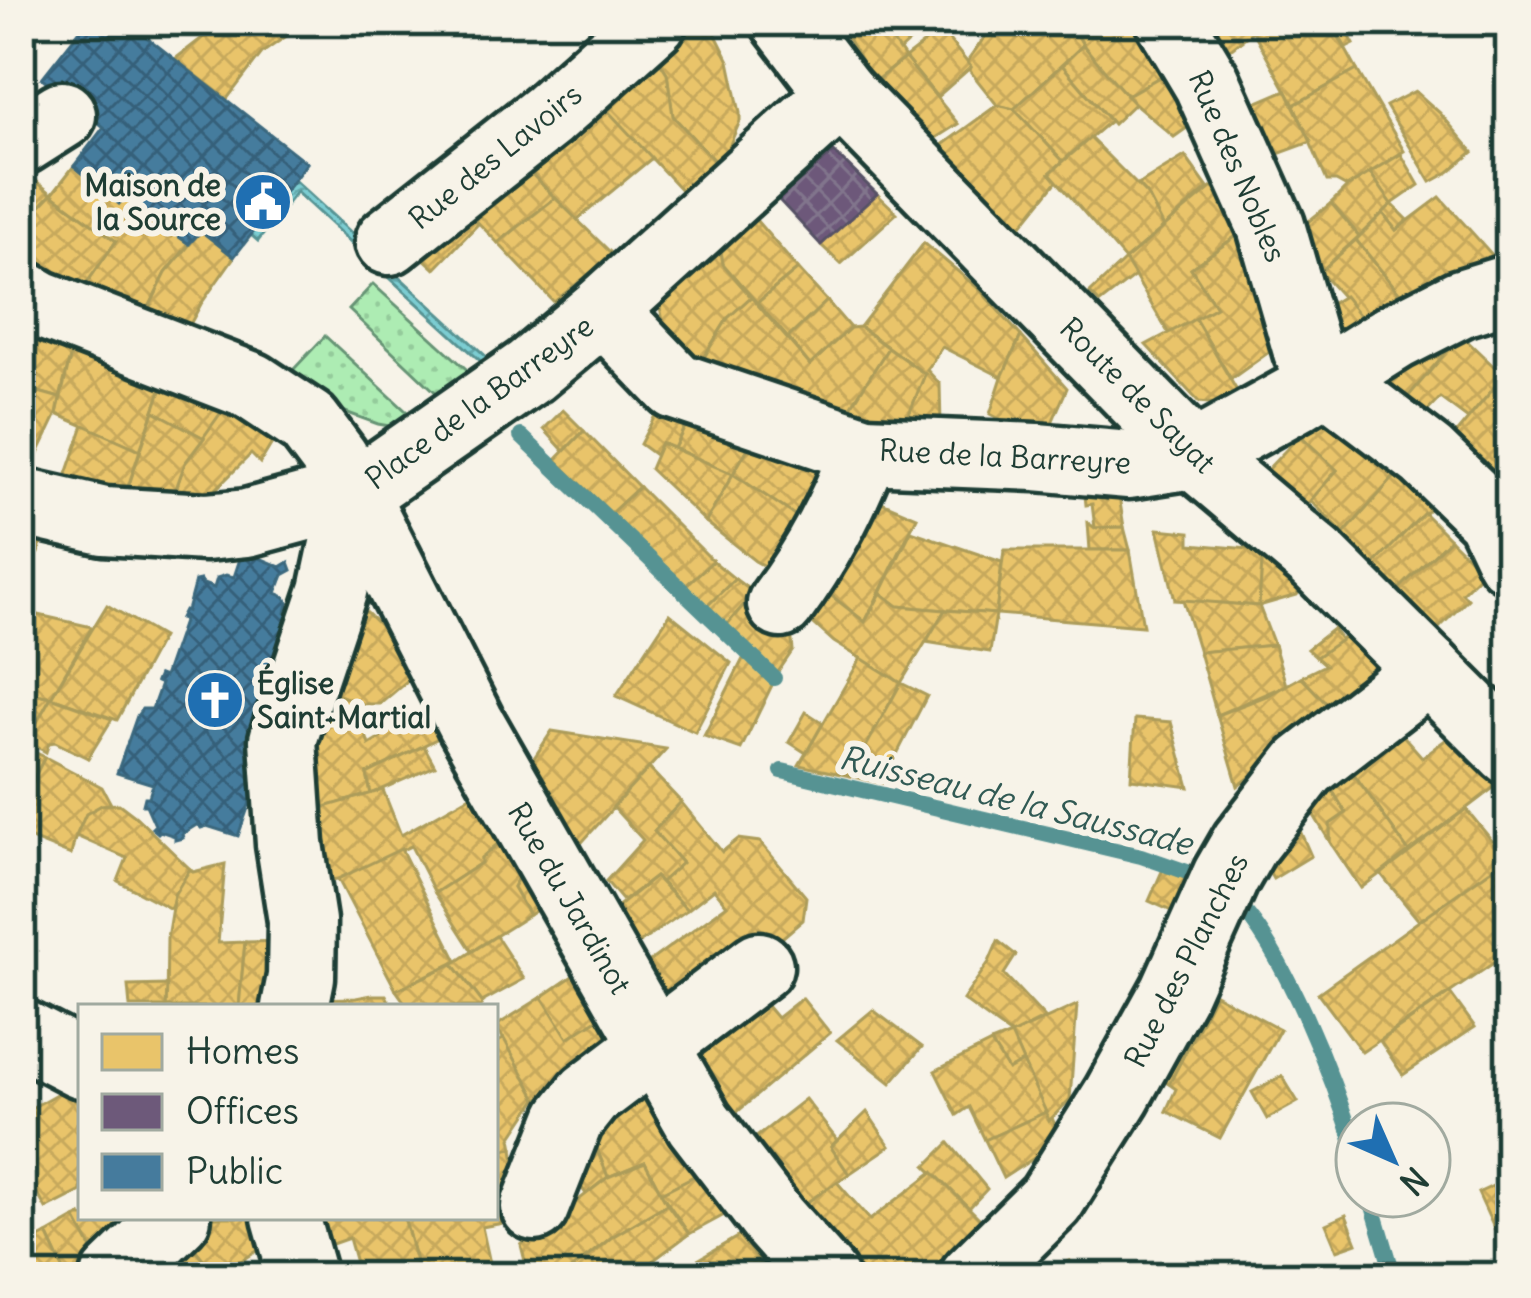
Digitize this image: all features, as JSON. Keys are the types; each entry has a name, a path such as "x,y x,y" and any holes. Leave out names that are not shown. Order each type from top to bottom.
{"street":[{"name":"Rue des Lavoirs","path":"389,241 547,116 653,21"},
{"name":"Route de Sayat","path":"785,21 841,94 1194,455 1317,559 1510,751"},
{"name":"Rue des Nobles","path":"1170,21 1207,83 1270,226 1307,351 1327,380"},
{"path":"603,310 841,94"},
{"path":"1194,455 1396,336 1461,303 1510,288"},
{"name":"Rue du Jardinot","path":"21,293 252,386 308,423 354,494 470,722 699,1123 824,1277"},
{"name":"Rue de la Barreyre","path":"603,310 676,386 865,449 1129,465 1194,455"},
{"name":"Place de la Barreyre","path":"21,502 104,521 206,527 247,523 354,494 530,371 603,310"},
{"path":"1327,380 1427,456 1490,517 1510,559"},
{"path":"781,604 812,563 865,449"},
{"path":"296,1004 302,921 290,844 284,740 333,591 354,494"},
{"name":"Rue des Planches","path":"973,1277 1051,1200 1174,992 1228,875 1305,766 1429,670"},
{"path":"536,1207 570,1119 589,1095 760,966"},
{"path":"21,1034 78,1062"},
{"path":"115,1277 174,1220"},
{"path":"287,1220 303,1277"}],"green space":[{"path":"373,284 475,377 448,404 349,310"},
{"path":"325,336 419,423 378,424 277,387"}],"water":[{"path":"294,180 490,360 486,366 296,192 258,241 251,235"}],"building: Homes":[{"path":"215,21 308,21 262,53 227,99 175,59 219,25"},
{"path":"670,21 709,21 729,61 740,121 716,163 673,116 667,73 651,48"},
{"path":"847,21 880,21 905,58 874,82 841,27"},
{"path":"880,21 932,21 899,51"},
{"path":"996,21 1067,21 1083,45 1014,109 997,105 967,62"},
{"path":"1079,21 1145,21 1172,70 1126,96 1088,53 1072,25"},
{"path":"1195,21 1243,21 1253,31 1214,62"},
{"path":"1243,21 1330,21 1357,70 1294,105"},
{"path":"1330,21 1371,21 1349,35 1354,44 1346,48"},
{"path":"941,30 971,67 937,97 905,58"},
{"path":"1083,45 1134,104 1113,124 1062,65"},
{"path":"651,48 667,73 673,116 716,163 686,195 596,99"},
{"path":"905,58 958,124 931,141 874,82"},
{"path":"1062,65 1110,121 1063,161 1014,109"},
{"path":"1172,70 1204,116 1174,137 1126,96"},
{"path":"1357,70 1404,151 1347,187 1327,181 1294,105"},
{"path":"1286,90 1311,142 1256,162 1230,114"},
{"path":"1415,91 1473,152 1431,182 1386,106"},
{"path":"593,95 652,158 577,220 514,156"},
{"path":"997,105 1014,109 1063,161 1050,173 1057,181 1021,226 937,149"},
{"path":"1090,138 1148,196 1164,227 1125,260 1050,173"},
{"path":"1401,154 1419,185 1392,204 1370,173"},
{"path":"514,156 555,198 498,243 457,201"},
{"path":"1185,156 1208,188 1164,227 1138,185"},
{"path":"74,166 119,204 124,198 189,244 166,273 144,318 79,294 116,241 52,194"},
{"path":"21,169 52,194 21,226"},
{"path":"1370,173 1392,204 1359,236 1331,203"},
{"path":"1224,177 1251,222 1191,268 1216,307 1169,334 1125,260"},
{"path":"52,194 116,241 79,294 21,258 21,226"},
{"path":"877,194 897,213 841,264 821,245"},
{"path":"1440,197 1503,267 1413,309 1356,240 1383,213 1396,230"},
{"path":"555,198 613,255 554,302 498,243"},
{"path":"457,201 478,224 435,269 407,243"},
{"path":"1510,202 1510,236 1495,221"},
{"path":"1331,203 1359,236 1320,272 1288,238"},
{"path":"1392,204 1408,220 1396,230 1383,213"},
{"path":"756,220 798,269 757,303 723,264 721,252"},
{"path":"201,231 234,257 181,341 144,318 166,273"},
{"path":"1238,235 1255,262 1286,340 1231,379 1195,319 1216,307 1191,268"},
{"path":"1356,240 1399,293 1365,322 1320,272"},
{"path":"924,243 979,289 1021,336 1002,377 942,347 927,370 940,384 941,425 905,424 925,374 860,327"},
{"path":"721,252 723,264 751,297 728,318 701,361 669,349 660,307"},
{"path":"1125,260 1135,276 1100,303 1090,293"},
{"path":"798,269 827,301 788,338 757,303"},
{"path":"1344,296 1375,335 1339,356 1311,316"},
{"path":"751,297 810,365 850,328 860,327 888,348 842,422 697,369 728,318"},
{"path":"827,301 850,328 810,365 788,338"},
{"path":"1195,319 1240,396 1219,404 1199,402 1146,345"},
{"path":"29,322 75,337 60,398 21,387 21,342"},
{"path":"1422,334 1442,357 1398,409 1361,372"},
{"path":"1461,335 1504,376 1468,419 1440,398 1419,420 1401,405"},
{"path":"1021,336 1067,388 1044,441 990,414"},
{"path":"75,337 169,368 140,450 57,414"},
{"path":"888,348 925,374 905,424 847,413"},
{"path":"169,368 226,406 204,438 154,411"},
{"path":"1504,376 1510,380 1507,484 1453,437"},
{"path":"21,387 60,398 22,487"},
{"path":"230,400 280,430 260,463 251,454 208,497 172,500 185,463"},
{"path":"1328,402 1399,472 1344,534 1310,500 1337,470 1300,435"},
{"path":"563,410 584,431 564,451 544,429"},
{"path":"694,410 757,433 733,474 674,448"},
{"path":"154,411 204,438 185,463 172,500 124,499"},
{"path":"657,412 686,424 674,448 661,443 655,455 640,444"},
{"path":"84,425 140,450 124,499 65,480"},
{"path":"584,431 639,487 611,513 556,460"},
{"path":"757,433 832,462 798,518 733,474"},
{"path":"1300,435 1337,470 1303,509 1266,471"},
{"path":"661,443 733,474 706,522 650,469"},
{"path":"1404,466 1438,500 1366,573 1336,543"},
{"path":"733,474 814,528 773,568 755,561 706,522"},
{"path":"1083,476 1116,478 1124,527 1095,528"},
{"path":"639,487 713,561 683,588 611,513"},
{"path":"865,495 917,517 865,622 824,590"},
{"path":"1424,513 1450,539 1389,599 1366,573"},
{"path":"1088,523 1095,528 1124,527 1130,550 1090,550"},
{"path":"21,529 45,532 38,553 21,550"},
{"path":"1158,529 1190,532 1190,544 1263,550 1259,606 1175,600"},
{"path":"911,531 1002,562 996,614 898,606 881,593"},
{"path":"1450,539 1483,572 1462,593 1468,599 1429,638 1389,599"},
{"path":"1004,550 1130,550 1143,626 996,614"},
{"path":"1263,550 1301,587 1297,595 1259,606"},
{"path":"713,561 735,579 705,608 683,588"},
{"path":"735,579 754,593 725,627 705,608"},
{"path":"824,590 865,622 881,593 898,606 945,610 901,683 834,642 814,624 808,612"},
{"path":"754,593 791,633 793,650 776,675 725,627"},
{"path":"1183,600 1259,606 1274,645 1199,652"},
{"path":"107,605 162,637 117,720 51,697"},
{"path":"363,609 403,648 413,676 380,704 363,704 317,687 350,611"},
{"path":"945,610 996,614 990,652 926,642"},
{"path":"21,611 92,627 51,697 21,691"},
{"path":"670,614 731,663 695,732 616,696"},
{"path":"1361,625 1402,665 1336,714 1301,677 1325,665 1316,657"},
{"path":"1333,629 1341,640 1316,657 1307,649"},
{"path":"1274,645 1286,685 1217,715 1199,652"},
{"path":"744,657 773,683 741,749 704,736"},
{"path":"861,658 901,683 850,776 799,765"},
{"path":"1301,677 1336,714 1238,786 1217,715"},
{"path":"901,683 927,696 882,783 850,776"},
{"path":"317,687 356,702 369,745 433,706 448,733 367,774 371,794 301,814"},
{"path":"21,691 51,697 30,735 21,732"},
{"path":"51,697 112,719 88,758 55,742 49,743 46,752 37,747 34,752 45,757 21,802 21,751"},
{"path":"806,712 823,723 806,753 789,742"},
{"path":"1135,719 1171,722 1189,787 1131,779"},
{"path":"1391,722 1422,757 1462,728 1509,776 1409,852 1344,760"},
{"path":"552,731 666,749 566,860 520,779"},
{"path":"424,746 435,766 371,794 367,774"},
{"path":"45,757 102,787 111,804 86,814 71,855 21,835 21,802"},
{"path":"1344,760 1409,852 1361,888 1330,842 1330,824 1346,813 1324,777"},
{"path":"649,768 681,802 654,831 682,863 661,882 655,877 623,901 606,881 643,840 613,807"},
{"path":"1324,777 1346,813 1330,824 1330,842 1306,802"},
{"path":"383,790 401,835 481,790 511,833 481,863 435,893 411,846 338,879 312,882 301,814"},
{"path":"681,802 722,852 738,839 760,842 806,897 803,920 769,949 656,1026 628,977 727,905 714,889 687,910 661,882 682,863 654,831"},
{"path":"119,804 190,869 171,909 118,881 127,858 76,836 86,814 102,805"},
{"path":"1466,809 1507,859 1420,922 1381,874"},
{"path":"1294,817 1311,856 1273,879 1266,867"},
{"path":"1510,831 1510,856 1507,859 1493,842"},
{"path":"511,833 528,860 513,887 529,915 472,951 435,893 481,863"},
{"path":"401,849 457,961 396,990 338,879"},
{"path":"1510,856 1510,952 1362,1052 1318,993"},
{"path":"528,860 548,903 529,915 513,887"},
{"path":"225,864 218,943 245,942 239,1004 166,1004 167,938 174,895 190,869"},
{"path":"1163,869 1202,885 1178,914 1149,901"},
{"path":"655,877 687,910 632,948 607,915"},
{"path":"496,936 524,979 482,1002 453,964"},
{"path":"289,941 282,1004 239,1004 245,942"},
{"path":"998,941 1016,955 1004,974 1045,1018 1011,1035 963,1000"},
{"path":"453,964 482,1002 406,1004 396,990"},
{"path":"586,967 612,1010 568,1038 542,997"},
{"path":"167,985 166,1004 130,1004 128,986"},
{"path":"1450,993 1475,1027 1403,1075 1380,1041"},
{"path":"757,994 777,1018 802,998 830,1033 730,1118 686,1056"},
{"path":"1215,994 1280,1029 1220,1138 1166,1111 1176,1089 1169,1084"},
{"path":"386,995 390,1004 311,1004 312,999"},
{"path":"542,997 568,1038 612,1010 630,1040 537,1099 498,1025"},
{"path":"1077,1005 1070,1099 1049,1121 1011,1035"},
{"path":"873,1010 922,1047 891,1083 837,1040"},
{"path":"1011,1035 1023,1062 1008,1070 991,1043"},
{"path":"504,1039 537,1099 511,1138 513,1148 498,1150 498,1042"},
{"path":"1178,1041 1188,1047 1169,1084 1160,1079"},
{"path":"991,1043 1008,1070 1023,1062 1046,1112 985,1140 969,1107 957,1115 935,1071"},
{"path":"1282,1076 1298,1102 1267,1119 1252,1092"},
{"path":"67,1088 78,1104 78,1193 46,1209 35,1189 21,1196 21,1114"},
{"path":"655,1093 702,1172 661,1193 645,1162 608,1177 591,1133"},
{"path":"805,1099 837,1140 831,1147 849,1174 800,1207 749,1143"},
{"path":"867,1112 890,1146 849,1174 831,1147"},
{"path":"1046,1112 1062,1140 1003,1178 985,1140"},
{"path":"594,1143 608,1177 586,1194 580,1185"},
{"path":"949,1143 987,1189 969,1208 926,1166"},
{"path":"513,1148 520,1198 498,1204 498,1150"},
{"path":"645,1162 667,1204 612,1237 562,1277 529,1277 521,1245 608,1177"},
{"path":"702,1172 728,1213 689,1234 661,1193"},
{"path":"933,1172 985,1224 931,1277 851,1277 800,1207 837,1182 870,1220"},
{"path":"1510,1178 1510,1234 1499,1239 1478,1193"},
{"path":"667,1204 689,1234 631,1277 562,1277 612,1237"},
{"path":"498,1207 503,1223 482,1227 493,1277 420,1277 405,1220 498,1220"},
{"path":"75,1218 78,1220 157,1220 103,1270"},
{"path":"75,1218 103,1270 89,1277 67,1277 47,1234"},
{"path":"199,1220 257,1220 270,1243 217,1276 181,1232"},
{"path":"405,1220 420,1277 360,1277 349,1238 315,1250 305,1224"},
{"path":"1348,1220 1357,1243 1337,1250 1326,1224"},
{"path":"181,1232 217,1276 142,1277"},
{"path":"47,1234 67,1277 24,1277 21,1248"},
{"path":"739,1236 766,1270 758,1277 701,1277 691,1264"},
{"path":"1070,1261 1078,1277 1032,1277"}],"building: Offices":[{"path":"834,152 877,194 821,245 778,199"}],"building: Public":[{"path":"87,21 126,21 307,163 234,257 201,231 189,244 124,198 119,204 74,166 104,127 42,78"},
{"name":"Église Saint-Martial","path":"236,548 281,567 289,562 292,570 283,575 276,593 288,603 286,613 300,619 269,749 238,836 198,824 175,840 152,828 155,825 143,805 153,784 117,773 137,716 142,709 152,709 161,684 156,682 159,675 164,677 195,581 214,588 217,578 234,577 240,559"}],"waterway":[{"path":"521,436 774,678"},
{"name":"Ruisseau de la Saussade","path":"782,771 1141,856 1210,884"},
{"name":"Ruisseau de la Saussade","path":"1231,898 1250,918 1288,980 1339,1100"},
{"name":"Ruisseau de la Saussade","path":"1377,1220 1394,1277"}],"place":[{"name":"Maison de la Source","path":"263,202"},
{"name":"Église Saint-Martial","path":"215,700"}]}
